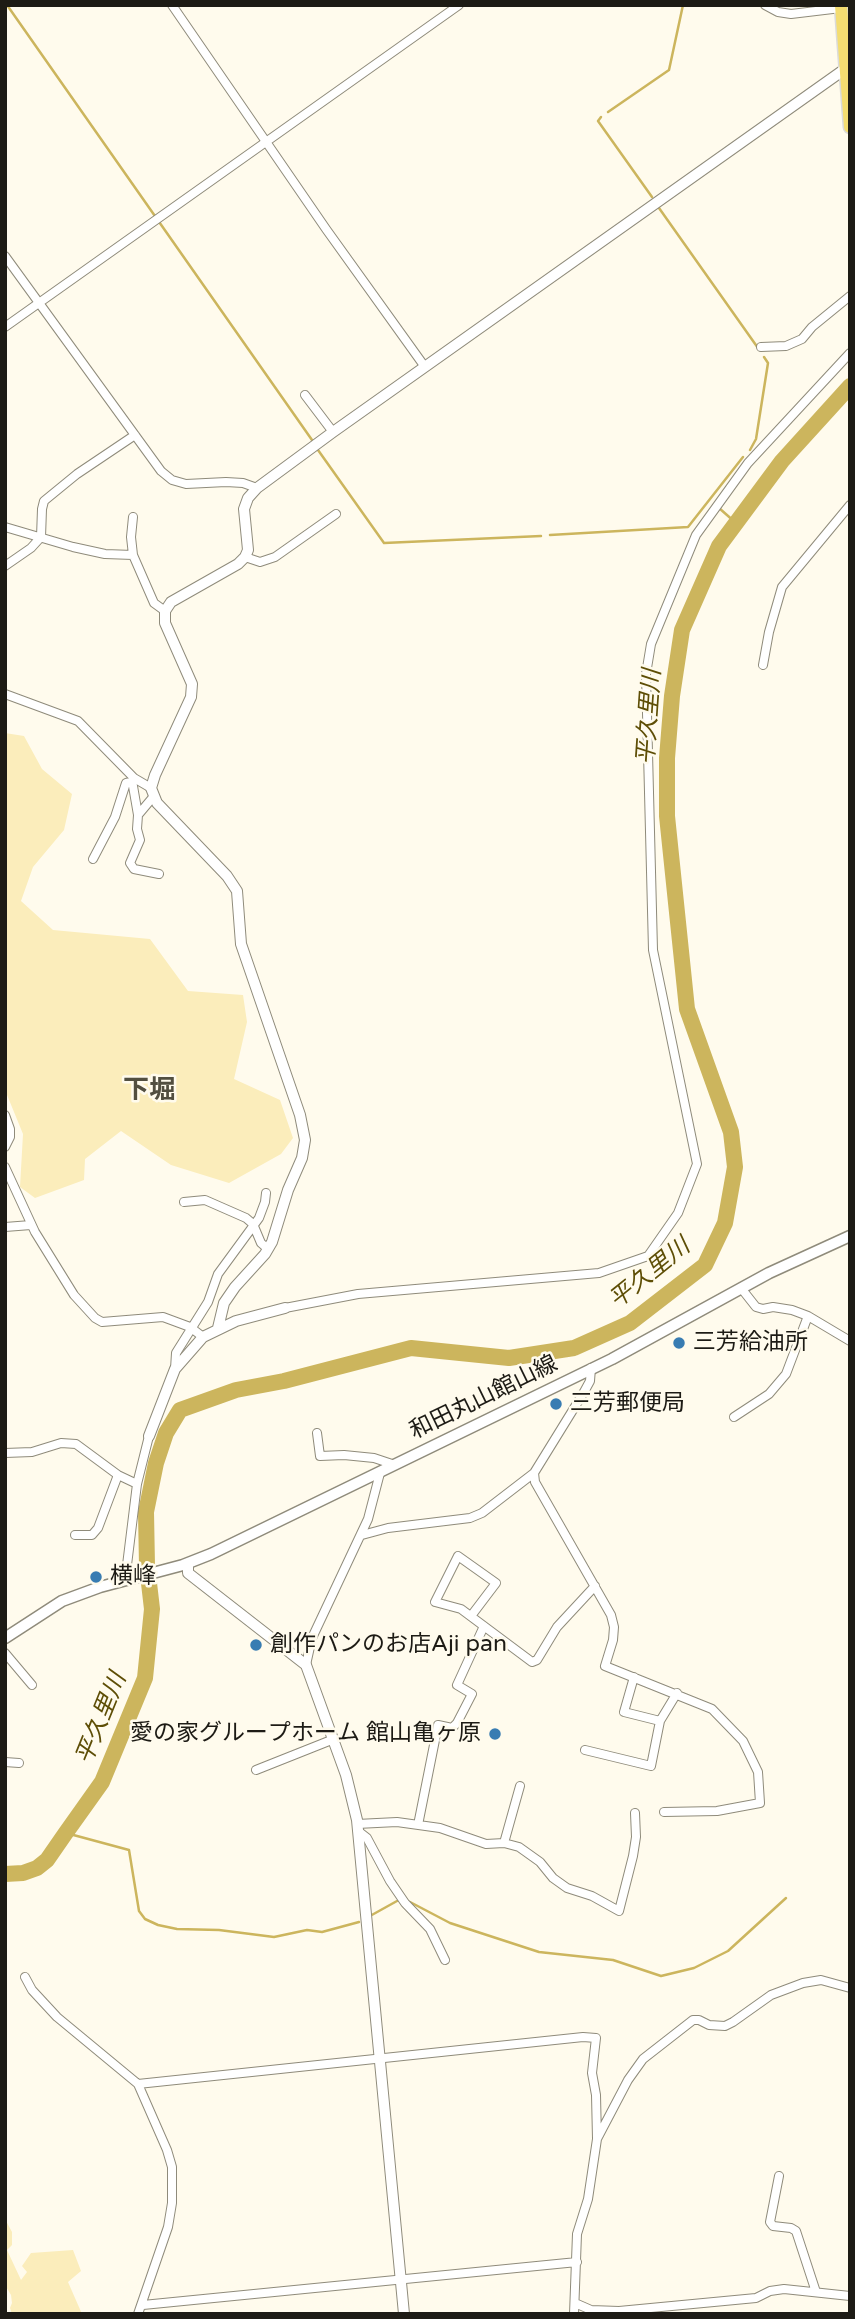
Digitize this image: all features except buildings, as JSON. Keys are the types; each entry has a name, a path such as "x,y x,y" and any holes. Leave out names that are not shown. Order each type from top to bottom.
{"main road":[{"path":"841,7 850,127"},
{"name":"和田丸山館山線","path":"5,1638 62,1601 126,1580 186,1565 380,1473 623,1353 769,1273 850,1236"}],"street":[{"path":"172,5 425,367"},
{"path":"5,327 459,5"},
{"path":"765,5 778,12 791,14 841,7"},
{"path":"138,815 153,792 155,775 191,697 192,684 165,623 165,611 171,602 238,564 244,557 248,550 244,509 248,498 257,488 847,64"},
{"path":"5,256 161,471 173,480 186,484 243,483 257,488"},
{"path":"761,347 786,346 802,340 812,327 850,296"},
{"path":"126,1580 137,1484 149,1436 175,1369 203,1337 218,1328 285,1308 358,1294 599,1273 648,1256 678,1213 697,1164 653,950 646,674 651,644 696,536 748,463 850,353"},
{"path":"305,394 333,432"},
{"path":"5,566 31,548 41,537 44,501 77,474 135,435"},
{"path":"763,664 782,587 850,505"},
{"path":"244,557 260,562 275,557 336,514"},
{"path":"133,517 133,555 153,603 165,611"},
{"path":"5,527 105,554 133,555"},
{"path":"5,694 78,721 134,778 153,792 157,803 227,876 237,891 242,944 300,1115 305,1140 302,1158 268,1250 225,1303 218,1328"},
{"path":"93,859 115,817 125,783 131,782 134,786 140,840 130,863 134,869 159,874"},
{"path":"5,1115 10,1137 5,1147"},
{"path":"5,1167 31,1225 74,1295 94,1318 102,1322 163,1317 192,1328 203,1337"},
{"path":"175,1369 174,1357 208,1302 218,1274 259,1218 266,1192"},
{"path":"184,1202 205,1200 246,1218 253,1224 261,1243 268,1250"},
{"path":"5,1227 31,1225"},
{"path":"741,1288 756,1307 792,1310 808,1316 850,1341"},
{"path":"734,1418 769,1394 786,1374 808,1316"},
{"path":"362,1535 388,1528 470,1518 482,1513 534,1473 590,1381 591,1368"},
{"path":"317,1433 320,1456 364,1457 395,1465"},
{"path":"5,1453 32,1452 61,1443 76,1444 118,1475 137,1484"},
{"path":"306,1665 312,1638 362,1535 380,1473"},
{"path":"534,1473 535,1482 611,1615 613,1640 604,1666 712,1709 743,1741 758,1772 760,1803 717,1811 664,1812"},
{"path":"75,1535 92,1535 98,1528 118,1475"},
{"path":"471,1616 496,1583 457,1556 435,1602 461,1609 532,1662 537,1660 557,1628 595,1586"},
{"path":"186,1565 188,1573 306,1665 346,1775 357,1827 404,2314"},
{"path":"418,1825 438,1725 452,1728 472,1695 457,1685 484,1626"},
{"path":"5,1653 32,1685"},
{"path":"634,1677 624,1712 660,1721"},
{"path":"585,1750 651,1766 660,1721 677,1693"},
{"path":"256,1770 334,1739"},
{"path":"5,1762 19,1763"},
{"path":"504,1843 520,1786"},
{"path":"357,1827 397,1822 440,1828 486,1844 504,1843 519,1847 567,1888 592,1896 619,1911 633,1856 636,1837 635,1812"},
{"path":"357,1827 367,1838 405,1903 430,1929 445,1959"},
{"path":"26,1977 37,1996 57,2017 138,2084 167,2150 172,2167 172,2203 168,2227 138,2314"},
{"path":"597,2139 628,2080 643,2059 693,2020 709,2025 725,2025 771,1995 803,1983 821,1980 850,1988"},
{"path":"138,2084 596,2038 592,2073 596,2095 597,2139 588,2199 577,2234 574,2314"},
{"path":"779,2176 770,2222 773,2227 796,2231 816,2292"},
{"path":"143,2305 577,2262"},
{"path":"575,2303 591,2310 619,2311 756,2298 770,2291 784,2289 850,2296"}],"shaded area":[{"path":"5,733 24,736 42,769 72,794 64,830 33,867 21,901 53,930 150,939 188,991 243,995 247,1022 234,1079 280,1100 293,1138 281,1154 229,1183 171,1165 121,1131 85,1159 84,1180 35,1198 20,1187 23,1134 5,1090"},
{"path":"5,2219 12,2232 12,2245 7,2250 21,2280 27,2272 22,2266 31,2253 73,2250 81,2271 68,2282 82,2314 12,2314 11,2295 5,2285"}],"waterway":[{"path":"7,5 312,440"},
{"path":"608,112 669,70 683,5"},
{"path":"601,117 598,121 652,197"},
{"path":"659,208 758,348"},
{"path":"750,450 756,439 768,363 764,357"},
{"name":"平久里川","path":"5,1874 23,1873 37,1868 47,1860 102,1782 145,1678 152,1609 147,1566 146,1512 156,1463 166,1433 180,1410 236,1390 284,1381 411,1348 509,1358 574,1348 630,1323 705,1265 725,1223 735,1167 731,1132 687,1009 667,816 667,758 672,696 682,630 719,546 782,461 850,386"},
{"path":"318,450 384,543 541,536"},
{"path":"550,535 688,527 743,457"},
{"path":"719,508 736,523"},
{"path":"66,1833 129,1850 139,1911 145,1919 158,1925 274,1937 307,1930 322,1932 359,1922"},
{"path":"410,1902 450,1923 539,1952 613,1960 661,1976 694,1968 728,1951 786,1898"},
{"path":"370,1916 397,1901"}],"place":[{"name":"三芳給油所","path":"679,1343"},
{"name":"三芳郵便局","path":"556,1404"},
{"name":"横峰","path":"96,1577"},
{"name":"創作パンのお店Aji pan","path":"256,1645"},
{"name":"愛の家グループホーム 館山亀ヶ原","path":"495,1734"}],"district":[{"name":"下堀","path":"149,1091"}]}
